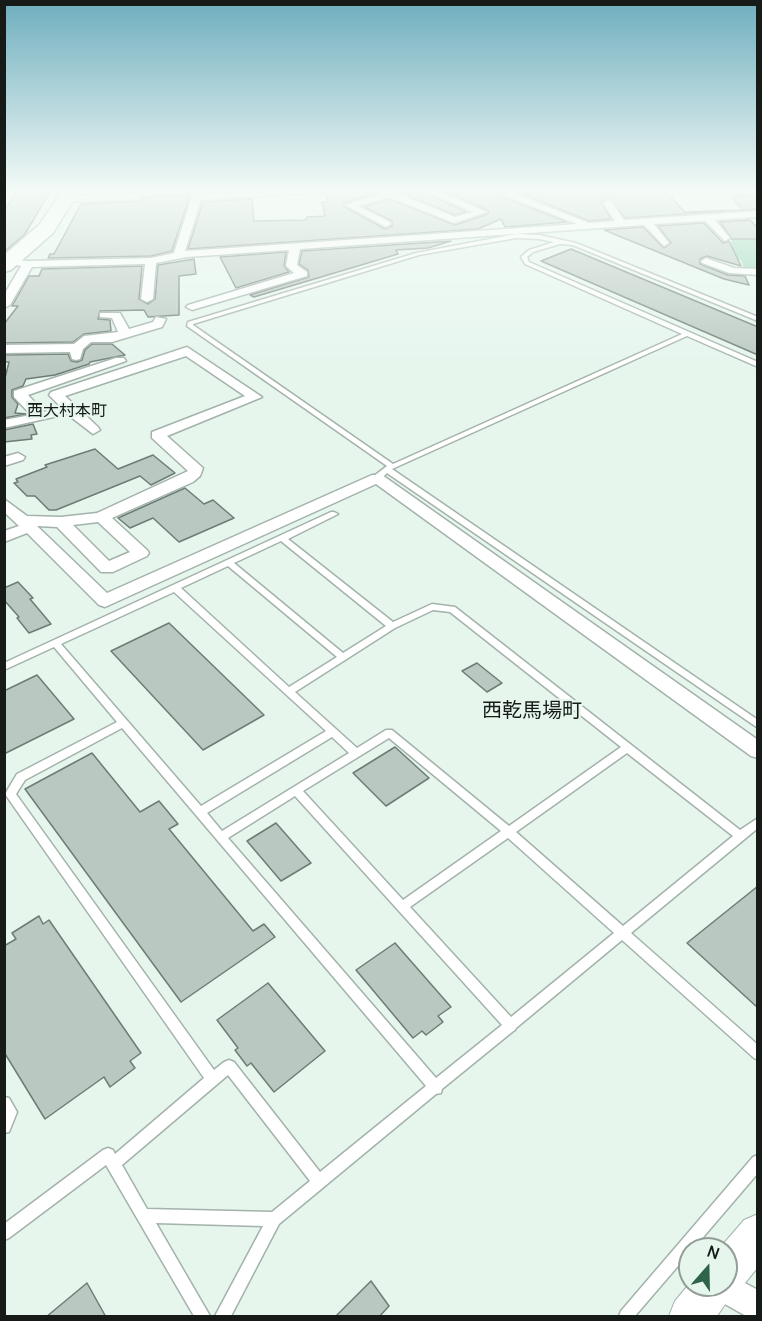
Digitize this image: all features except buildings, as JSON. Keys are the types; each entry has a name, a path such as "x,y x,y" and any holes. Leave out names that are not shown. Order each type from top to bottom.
{"highway":[{"path":"14,264 25,252"}],"street":[{"path":"178,257 180,252"},
{"path":"4,305 14,264 151,261 225,252"},
{"path":"192,307 303,274 291,266 297,252"},
{"path":"147,299 151,261"},
{"path":"706,261 733,271 758,272"},
{"path":"104,315 116,315 124,334"},
{"path":"4,349 76,352 88,339 124,334 158,324 160,319"},
{"path":"4,537 26,524 102,517 195,473 196,468 157,435 255,397 187,351 56,395 93,430"},
{"path":"13,392 131,357"},
{"path":"13,392 33,384"},
{"path":"13,392 41,417"},
{"path":"4,424 70,409"},
{"path":"4,503 105,601 386,471 758,751"},
{"path":"61,522 107,568 141,553 102,517"},
{"path":"738,1258 758,1234"},
{"path":"738,1296 758,1307"},
{"path":"690,1317 708,1297"}],"lane":[{"path":"431,252 190,323 190,327 386,471 758,725"},
{"path":"530,252 524,257 527,263 758,365"},
{"path":"594,252 758,319"},
{"path":"386,471 687,334"},
{"path":"4,667 334,514"},
{"path":"282,538 392,626"},
{"path":"229,563 343,657"},
{"path":"175,588 357,754"},
{"path":"288,692 392,626 432,607 452,609 740,836"},
{"path":"55,643 436,1088"},
{"path":"123,723 21,777 10,794 213,1079"},
{"path":"200,812 332,732"},
{"path":"221,837 389,733 508,831 621,935 758,1054"},
{"path":"402,906 628,747"},
{"path":"296,790 511,1026"},
{"path":"223,1317 274,1219 758,822"},
{"path":"113,1164 229,1066 319,1182"},
{"path":"4,1103 10,1112 4,1127"},
{"path":"4,1233 108,1155 202,1317"},
{"path":"626,1317 758,1162"},
{"path":"144,1216 274,1219"}],"green space":[{"path":"731,252 757,252 757,270 744,269 741,260 735,259"}],"district":[{"name":"西大村本町","path":"67,412"},
{"name":"西乾馬場町","path":"532,711"}]}
